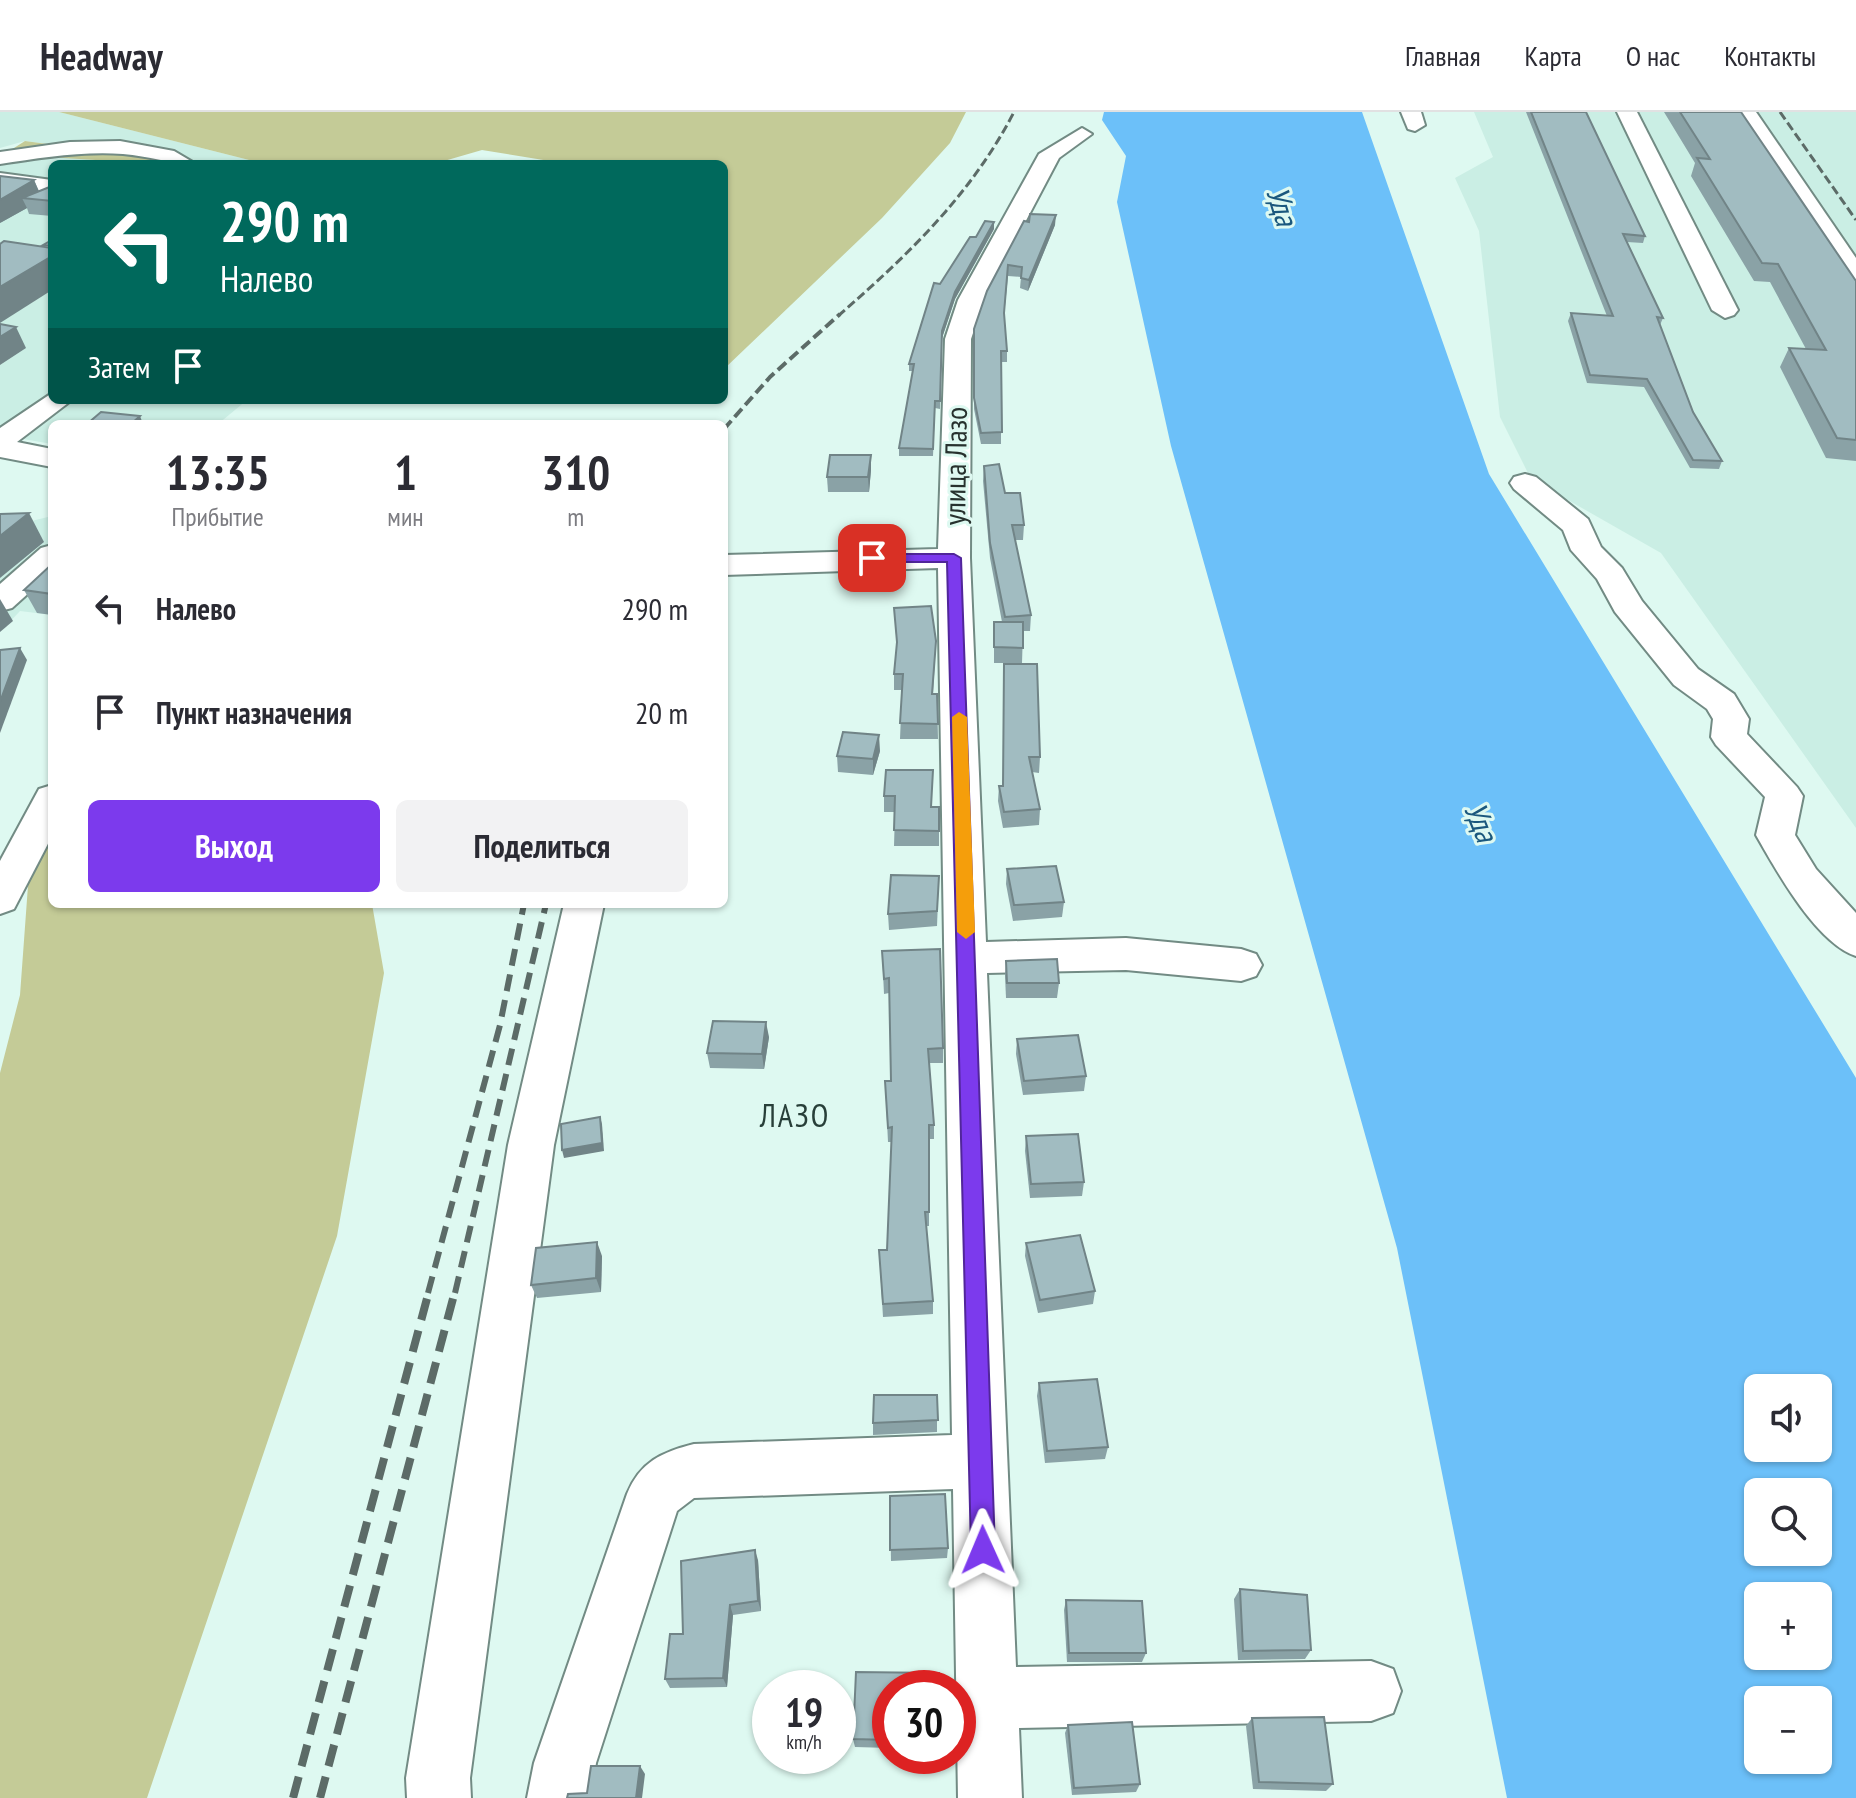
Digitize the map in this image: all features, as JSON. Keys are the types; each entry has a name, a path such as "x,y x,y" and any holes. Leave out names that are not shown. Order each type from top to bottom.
{"street":[{"path":"1627,112 1725,310"},
{"path":"1746,112 1856,276"},
{"name":"улица Лазо","path":"990,1798 954,558 958,339 971,300 1050,154 1082,134"},
{"path":"0,158 50,151 141,149 160,151 177,160"},
{"path":"0,180 48,186"},
{"path":"0,441 52,404"},
{"path":"0,448 48,457"},
{"path":"1525,483 1577,526 1587,550 1611,575 1627,605 1686,677 1721,702 1731,719 1729,737 1768,775 1784,796 1775,835 1802,879 1856,940"},
{"path":"0,601 48,538"},
{"path":"728,565 954,558"},
{"path":"0,899 48,806"},
{"path":"439,1798 438,1778 531,1145 583,908"},
{"path":"967,958 1126,954 1241,965"},
{"path":"559,1798 565,1763 655,1494 675,1476 694,1471 982,1461"},
{"path":"986,1698 1371,1691"}],"shaded area":[{"path":"0,112 59,112 249,160 166,160 25,141 0,148"},
{"path":"1474,112 1856,112 1856,828 1661,553 1531,479 1500,417 1479,231 1455,178 1493,157"},
{"path":"29,156 93,160 48,160 48,404 242,404 223,420 48,420 48,443 0,435 0,161"},
{"path":"48,517 48,614 20,611 0,632 0,521 19,524"}],"green space":[{"path":"59,112 966,112 950,143 882,218 728,365 728,160 543,160 482,150 447,160 249,160"},
{"path":"25,141 166,160 94,160 3,155"},
{"path":"48,805 48,908 373,908 384,973 337,1236 147,1798 0,1798 0,1073 20,995 32,831"}],"water":[{"name":"Уда","path":"1104,112 1362,112 1489,474 1856,1078 1856,1798 1507,1798 1397,1248 1171,446 1117,202 1126,156 1102,120"}],"building":[{"path":"1531,112 1586,112 1645,236 1623,234 1663,318 1657,317 1693,412 1722,461 1693,460 1647,379 1590,375 1571,313 1613,316"},
{"path":"1680,112 1741,112 1856,281 1856,440 1837,438 1789,348 1826,350 1778,264 1762,263 1697,158 1710,159"},
{"path":"0,176 34,180 0,200"},
{"path":"48,188 48,201 22,198"},
{"path":"1030,214 1056,215 1029,280 1021,278 1022,267 1008,265 1004,313 1007,351 1001,351 1002,432 981,433 974,398 974,329 987,291 1024,221 1029,222"},
{"path":"985,221 994,222 955,292 942,331 940,401 935,401 933,449 899,448 914,364 909,364 934,283 940,284 970,237 976,237"},
{"path":"4,241 48,247 48,258 0,287 0,244"},
{"path":"0,324 16,327 0,337"},
{"path":"101,412 140,416 136,420 92,420"},
{"path":"830,455 871,455 868,477 827,477"},
{"path":"999,464 1005,493 1020,493 1024,525 1012,525 1031,615 1005,617 990,543 984,466"},
{"path":"29,513 0,536 0,514"},
{"path":"48,568 48,593 24,590"},
{"path":"931,606 936,641 932,694 937,694 938,724 900,723 903,674 894,674 897,642 894,608"},
{"path":"994,622 1023,622 1023,648 994,647"},
{"path":"20,648 0,702 0,650"},
{"path":"1004,664 1037,664 1040,757 1029,757 1040,809 1004,812 999,786 1003,786"},
{"path":"843,732 879,735 873,759 837,756"},
{"path":"886,770 933,770 931,807 939,807 939,831 894,830 895,796 884,796"},
{"path":"1056,866 1064,902 1014,905 1007,869"},
{"path":"891,875 939,876 937,911 888,914"},
{"path":"940,949 943,1048 928,1049 934,1125 929,1125 929,1212 925,1212 933,1301 883,1304 879,1250 887,1250 892,1127 888,1128 885,1081 891,1081 889,978 884,979 882,951"},
{"path":"1057,959 1059,983 1007,983 1006,961"},
{"path":"713,1021 766,1022 762,1054 707,1053"},
{"path":"1078,1035 1086,1076 1024,1081 1017,1039"},
{"path":"600,1117 602,1143 562,1150 561,1124"},
{"path":"1078,1134 1084,1182 1031,1184 1026,1136"},
{"path":"1080,1235 1095,1291 1040,1300 1026,1243"},
{"path":"597,1242 596,1278 531,1285 536,1248"},
{"path":"1097,1379 1108,1447 1047,1451 1039,1383"},
{"path":"874,1395 937,1395 938,1420 873,1423"},
{"path":"945,1494 948,1548 890,1550 890,1496"},
{"path":"755,1550 758,1601 730,1605 723,1678 665,1679 670,1634 683,1634 681,1561"},
{"path":"1240,1589 1307,1595 1311,1650 1243,1651"},
{"path":"1066,1600 1142,1601 1146,1653 1069,1653"},
{"path":"856,1672 872,1672 872,1740 856,1739"},
{"path":"1324,1717 1333,1784 1259,1782 1252,1718"},
{"path":"1132,1722 1140,1784 1074,1788 1068,1725"},
{"path":"591,1766 640,1766 636,1798 567,1798 568,1794 587,1793"}],"railway":[{"path":"838,316 913,247 958,197 1014,112"},
{"path":"1780,112 1856,220"},
{"path":"728,424 770,377 840,314"},
{"path":"428,1293 500,1025 523,908"},
{"path":"455,1293 545,908"},
{"path":"293,1798 429,1291"},
{"path":"320,1798 455,1291"}],"slow traffic":[{"path":"959,717 966,932"}],"district":[{"name":"ЛАЗО","path":"795,1116"}],"route":[{"path":"872,558 954,558 983,1550"}]}
